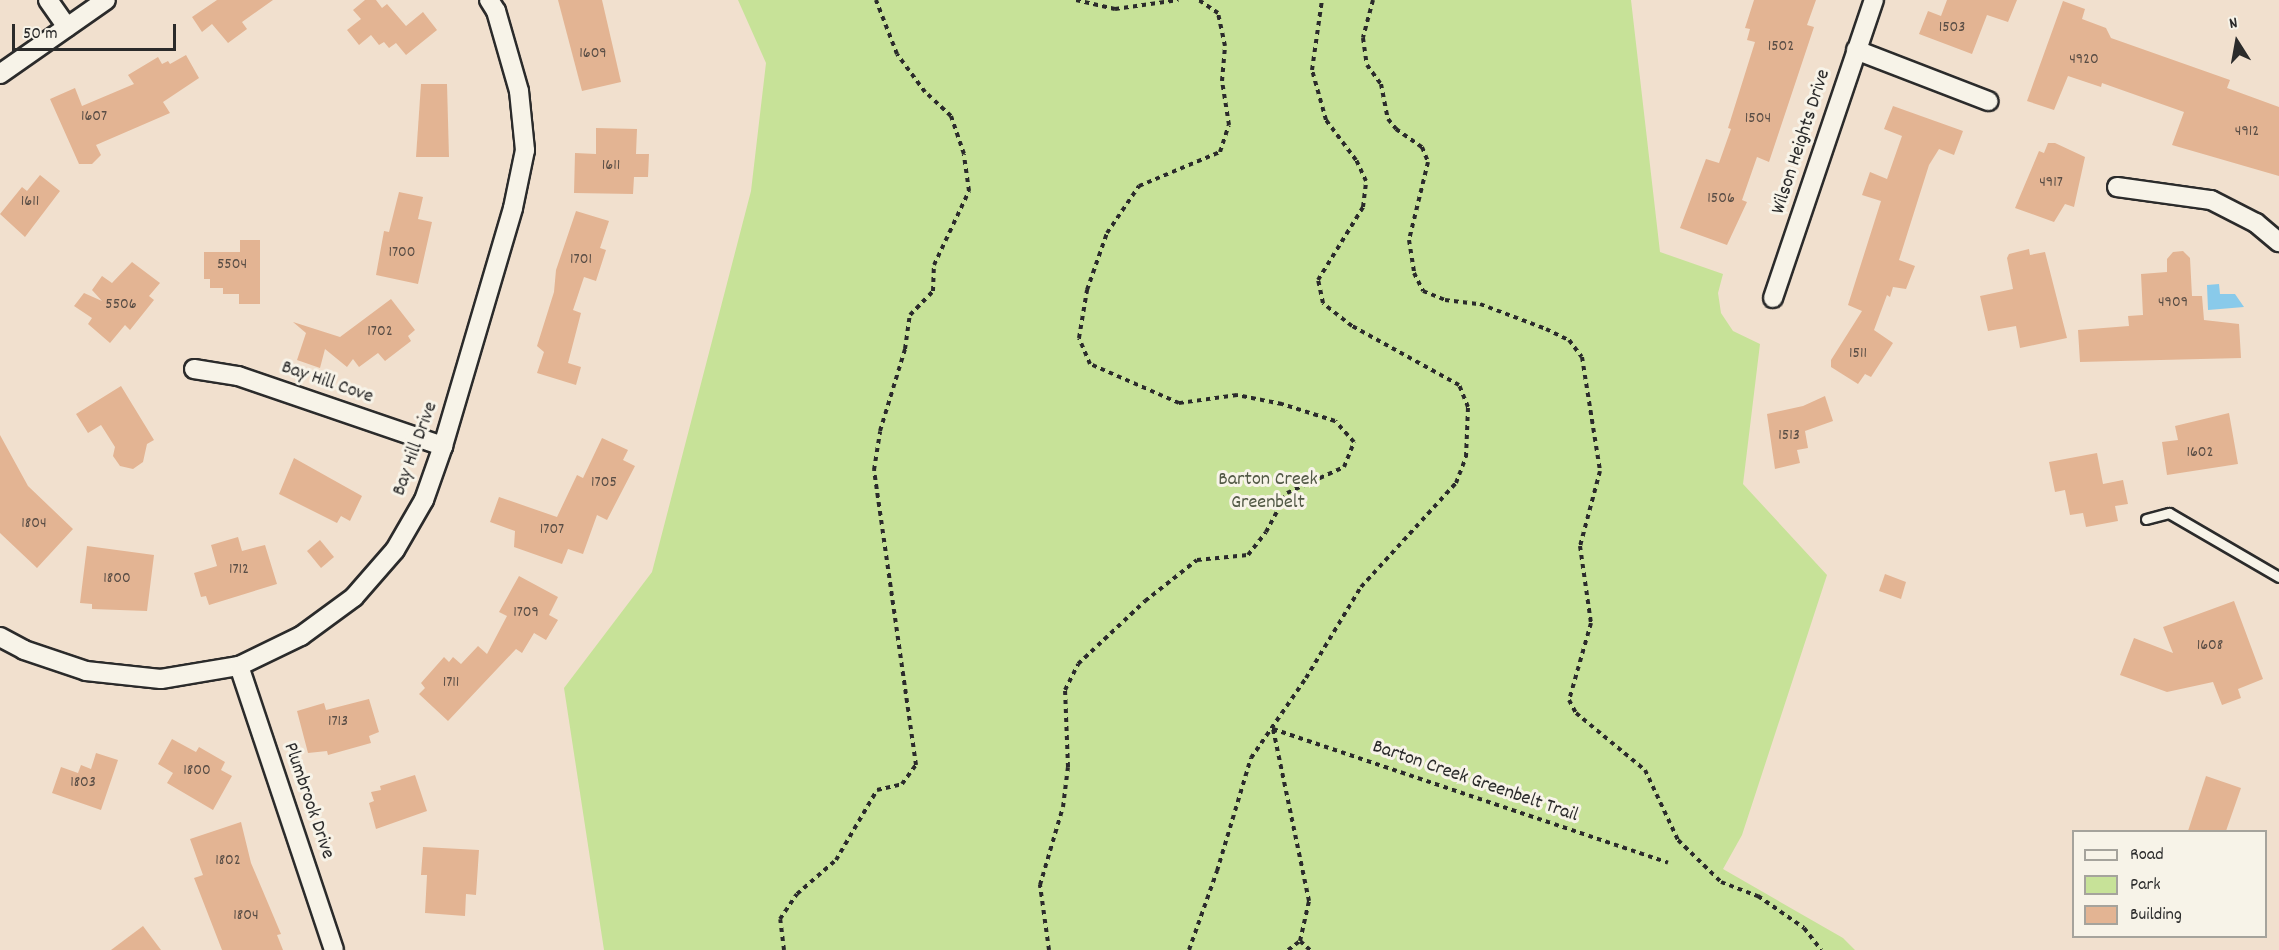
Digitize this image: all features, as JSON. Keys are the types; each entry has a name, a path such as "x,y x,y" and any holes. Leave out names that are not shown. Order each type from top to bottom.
{"street":[{"path":"48,0 67,27"},
{"path":"0,74 106,0"},
{"name":"Bay Hill Drive","path":"0,637 55,660 107,673 161,679 239,666 301,636 354,597 401,540 424,500 443,447 513,208 525,150 519,91 496,11 489,0"},
{"name":"Wilson Heights Drive","path":"1773,298 1874,0"},
{"path":"1856,50 1988,100"},
{"path":"2116,187 2211,200 2256,223 2279,242"},
{"name":"Bay Hill Cove","path":"194,369 238,376 443,447"},
{"name":"Plumbrook Drive","path":"239,666 334,950"}],"lane":[{"path":"2146,519 2169,513 2279,577"}],"path":[{"path":"784,950 780,919 797,894 836,860 877,790 902,784 916,765 874,470 910,315 933,291 934,265 969,191 964,154 951,116 925,92 897,54 876,0"},
{"path":"1076,0 1115,9 1178,0"},
{"path":"1049,950 1040,885 1063,807 1068,766 1065,690 1078,664 1145,601 1197,560 1248,555 1266,532 1287,493 1344,467 1354,442 1335,422 1282,404 1237,395 1179,403 1090,364 1079,338 1087,290 1107,233 1139,186 1220,152 1229,125 1222,81 1225,46 1218,13 1199,0"},
{"path":"1189,950 1217,871 1251,758 1273,729 1361,587 1456,483 1466,457 1468,407 1460,385 1352,326 1323,303 1317,280 1363,207 1366,181 1356,160 1326,120 1312,70 1322,0"},
{"path":"1373,0 1363,38 1367,65 1381,84 1388,119 1396,129 1422,147 1428,162 1409,240 1413,273 1423,291 1445,300 1480,304 1546,329 1569,340 1582,357 1600,471 1580,546 1591,624 1569,699 1576,713 1645,770 1678,840 1685,847 1721,882 1758,896 1804,928 1821,950"},
{"path":"1273,729 1309,901 1300,941 1288,950"},
{"name":"Barton Creek Greenbelt Trail","path":"1273,729 1668,863"},
{"path":"1300,941 1310,950"}],"green space":[{"name":"Barton Creek Greenbelt","path":"738,0 1631,0 1660,252 1723,274 1718,293 1721,313 1733,331 1760,344 1743,484 1827,575 1742,835 1723,869 1843,938 1855,950 604,950 564,688 652,572 751,191 766,63"}],"water":[{"path":"2219,284 2220,294 2235,294 2244,307 2208,310 2207,285"}],"building":[{"path":"217,0 273,0 242,22 247,29 228,43 212,24 202,32 192,17"},
{"path":"365,0 376,0 382,8 387,4 406,26 423,12 437,30 406,55 396,43 389,48 384,42 379,45 371,35 359,45 347,30 361,19 353,10"},
{"path":"558,0 602,0 621,82 582,91"},
{"path":"1754,0 1816,0 1807,25 1814,27 1769,162 1757,157 1742,200 1747,202 1727,245 1680,228 1706,159 1719,163 1731,129 1728,128 1755,42 1747,40 1750,29 1745,28"},
{"path":"1947,0 2017,0 2008,22 1987,15 1972,54 1919,34 1928,11 1941,16"},
{"path":"2063,1 2085,9 2082,19 2106,28 2111,38 2230,80 2227,88 2279,107 2279,176 2172,145 2184,112 2102,83 2101,87 2068,76 2054,110 2027,101"},
{"path":"186,55 199,78 163,102 170,113 96,145 101,155 92,164 79,164 50,99 75,88 82,106 134,84 128,75 158,57 162,64 168,61 170,64"},
{"path":"421,84 447,84 449,157 416,157"},
{"path":"1893,106 1963,131 1954,155 1939,149 1929,165 1899,260 1915,266 1906,289 1893,287 1890,297 1887,295 1874,330 1893,343 1871,377 1865,374 1858,384 1831,367 1831,360 1862,311 1848,305 1881,201 1862,195 1870,172 1887,179 1902,136 1884,129"},
{"path":"596,128 637,129 636,154 649,154 648,177 634,177 633,194 574,193 575,153 596,154"},
{"path":"2048,143 2055,143 2085,157 2074,207 2065,204 2054,222 2015,208 2039,151 2044,153"},
{"path":"40,175 60,191 25,237 0,214 22,187 27,191"},
{"path":"399,192 423,197 418,219 432,222 418,284 376,275 384,231 389,232"},
{"path":"576,211 609,221 600,248 606,250 596,281 584,277 573,310 581,313 568,363 581,367 576,385 537,373 544,352 537,346 554,292 556,270"},
{"path":"240,240 260,240 260,304 239,304 239,294 223,294 223,288 210,288 210,279 204,279 204,252 240,252"},
{"path":"2029,249 2030,255 2045,252 2067,338 2020,348 2016,326 1988,331 1980,296 2013,289 2007,258 2009,254"},
{"path":"2183,251 2190,258 2192,296 2202,296 2204,320 2239,324 2241,358 2080,362 2078,330 2129,326 2128,316 2143,315 2141,274 2167,272 2167,259 2173,252"},
{"path":"132,262 160,283 149,296 154,300 130,330 125,325 110,343 88,324 92,318 74,306 84,293 102,301 92,290 102,276 112,283"},
{"path":"391,299 415,330 408,336 411,341 385,361 378,353 359,367 353,359 347,367 325,349 320,368 297,360 306,333 293,322 340,337"},
{"path":"121,386 154,440 147,444 143,462 133,469 120,466 113,456 115,447 101,425 88,433 76,414"},
{"path":"1825,396 1833,421 1805,431 1808,448 1797,450 1800,463 1775,469 1767,414 1803,406"},
{"path":"2229,413 2238,464 2167,475 2162,442 2178,440 2175,426"},
{"path":"0,435 28,486 73,529 37,568 0,533"},
{"path":"602,438 628,450 623,460 635,466 607,520 597,515 583,554 568,549 562,564 514,547 515,531 490,522 499,497 557,517 577,475 583,478"},
{"path":"2097,453 2103,484 2123,480 2128,504 2115,506 2118,521 2086,527 2083,513 2070,515 2065,490 2055,492 2049,462"},
{"path":"294,458 362,496 350,521 341,516 337,523 279,494"},
{"path":"238,537 242,551 265,545 277,584 209,605 206,596 201,597 194,573 217,566 211,545"},
{"path":"320,540 334,557 321,568 307,551"},
{"path":"87,546 154,555 147,611 92,609 92,604 80,603"},
{"path":"1885,574 1906,582 1901,599 1879,591"},
{"path":"519,576 558,597 549,615 558,620 546,640 534,633 522,653 516,649 448,721 419,694 425,688 421,683 444,657 449,662 453,657 461,664 478,646 487,654 507,616 499,612"},
{"path":"2234,601 2263,679 2238,689 2241,698 2222,705 2213,682 2167,692 2120,675 2134,638 2173,653 2163,627"},
{"path":"369,699 379,732 369,736 371,743 328,755 327,751 308,753 297,711 324,703 326,710"},
{"path":"172,739 196,752 199,747 225,762 221,770 232,776 213,810 167,783 173,773 158,764"},
{"path":"96,753 118,760 101,810 52,793 61,767 78,773 81,765 91,769"},
{"path":"415,775 427,811 376,829 369,803 374,801 371,792 381,790 380,786"},
{"path":"2206,776 2241,788 2226,830 2188,830"},
{"path":"241,822 251,863 281,934 277,935 283,950 222,950 194,878 203,875 190,839"},
{"path":"423,847 479,850 476,895 466,894 465,916 425,913 427,875 421,875"},
{"path":"143,926 161,950 111,950"}]}
